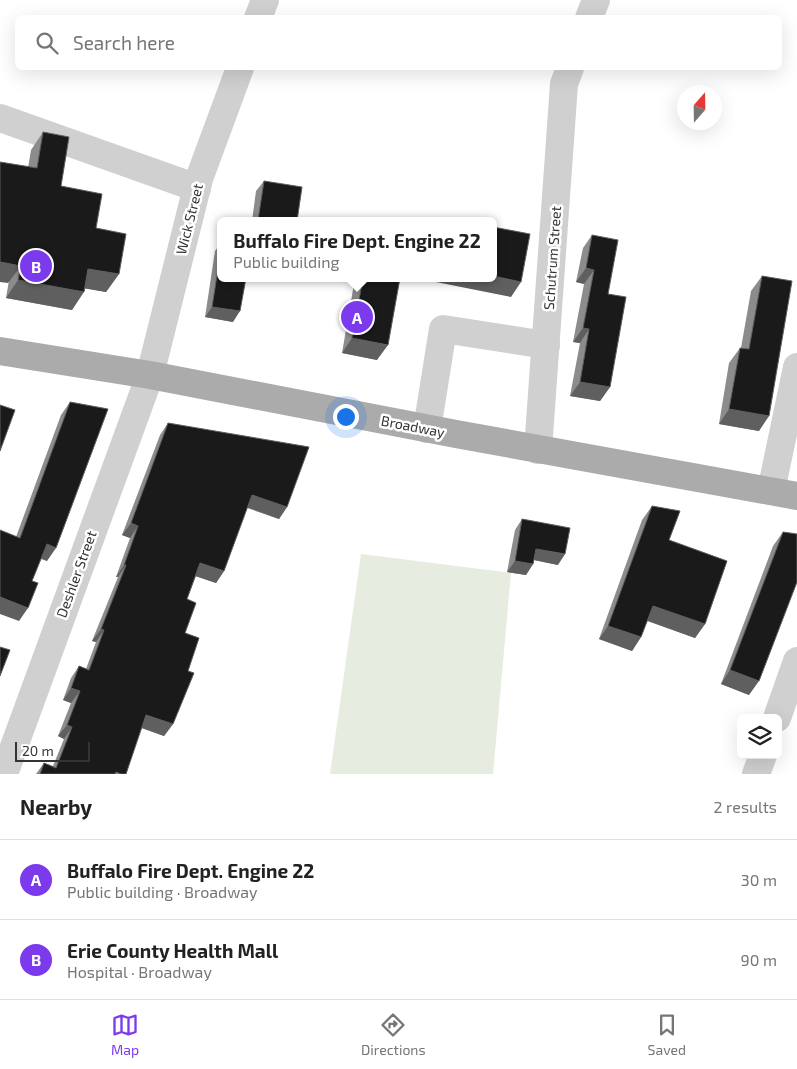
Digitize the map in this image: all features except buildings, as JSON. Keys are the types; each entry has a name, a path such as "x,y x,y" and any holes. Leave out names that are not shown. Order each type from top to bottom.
{"main road":[{"name":"Broadway","path":"0,351 150,375 538,450 784,494"}],"street":[{"path":"259,15 265,0"},
{"path":"590,15 596,0"},
{"name":"Wick Street","path":"150,375 197,188 239,70"},
{"name":"Schutrum Street","path":"538,450 564,84 569,70"},
{"path":"0,118 197,188"},
{"path":"427,429 443,329 546,345"},
{"path":"784,494 797,367"},
{"name":"Deshler Street","path":"4,774 150,375"},
{"path":"777,714 797,661"},
{"path":"756,774 761,759"}],"shaded area":[{"path":"361,554 511,573 493,774 330,774"}],"place":[{"name":"Erie County Health Mall","path":"36,266"},
{"name":"Buffalo Fire Dept. Engine 22","path":"357,317"}]}
